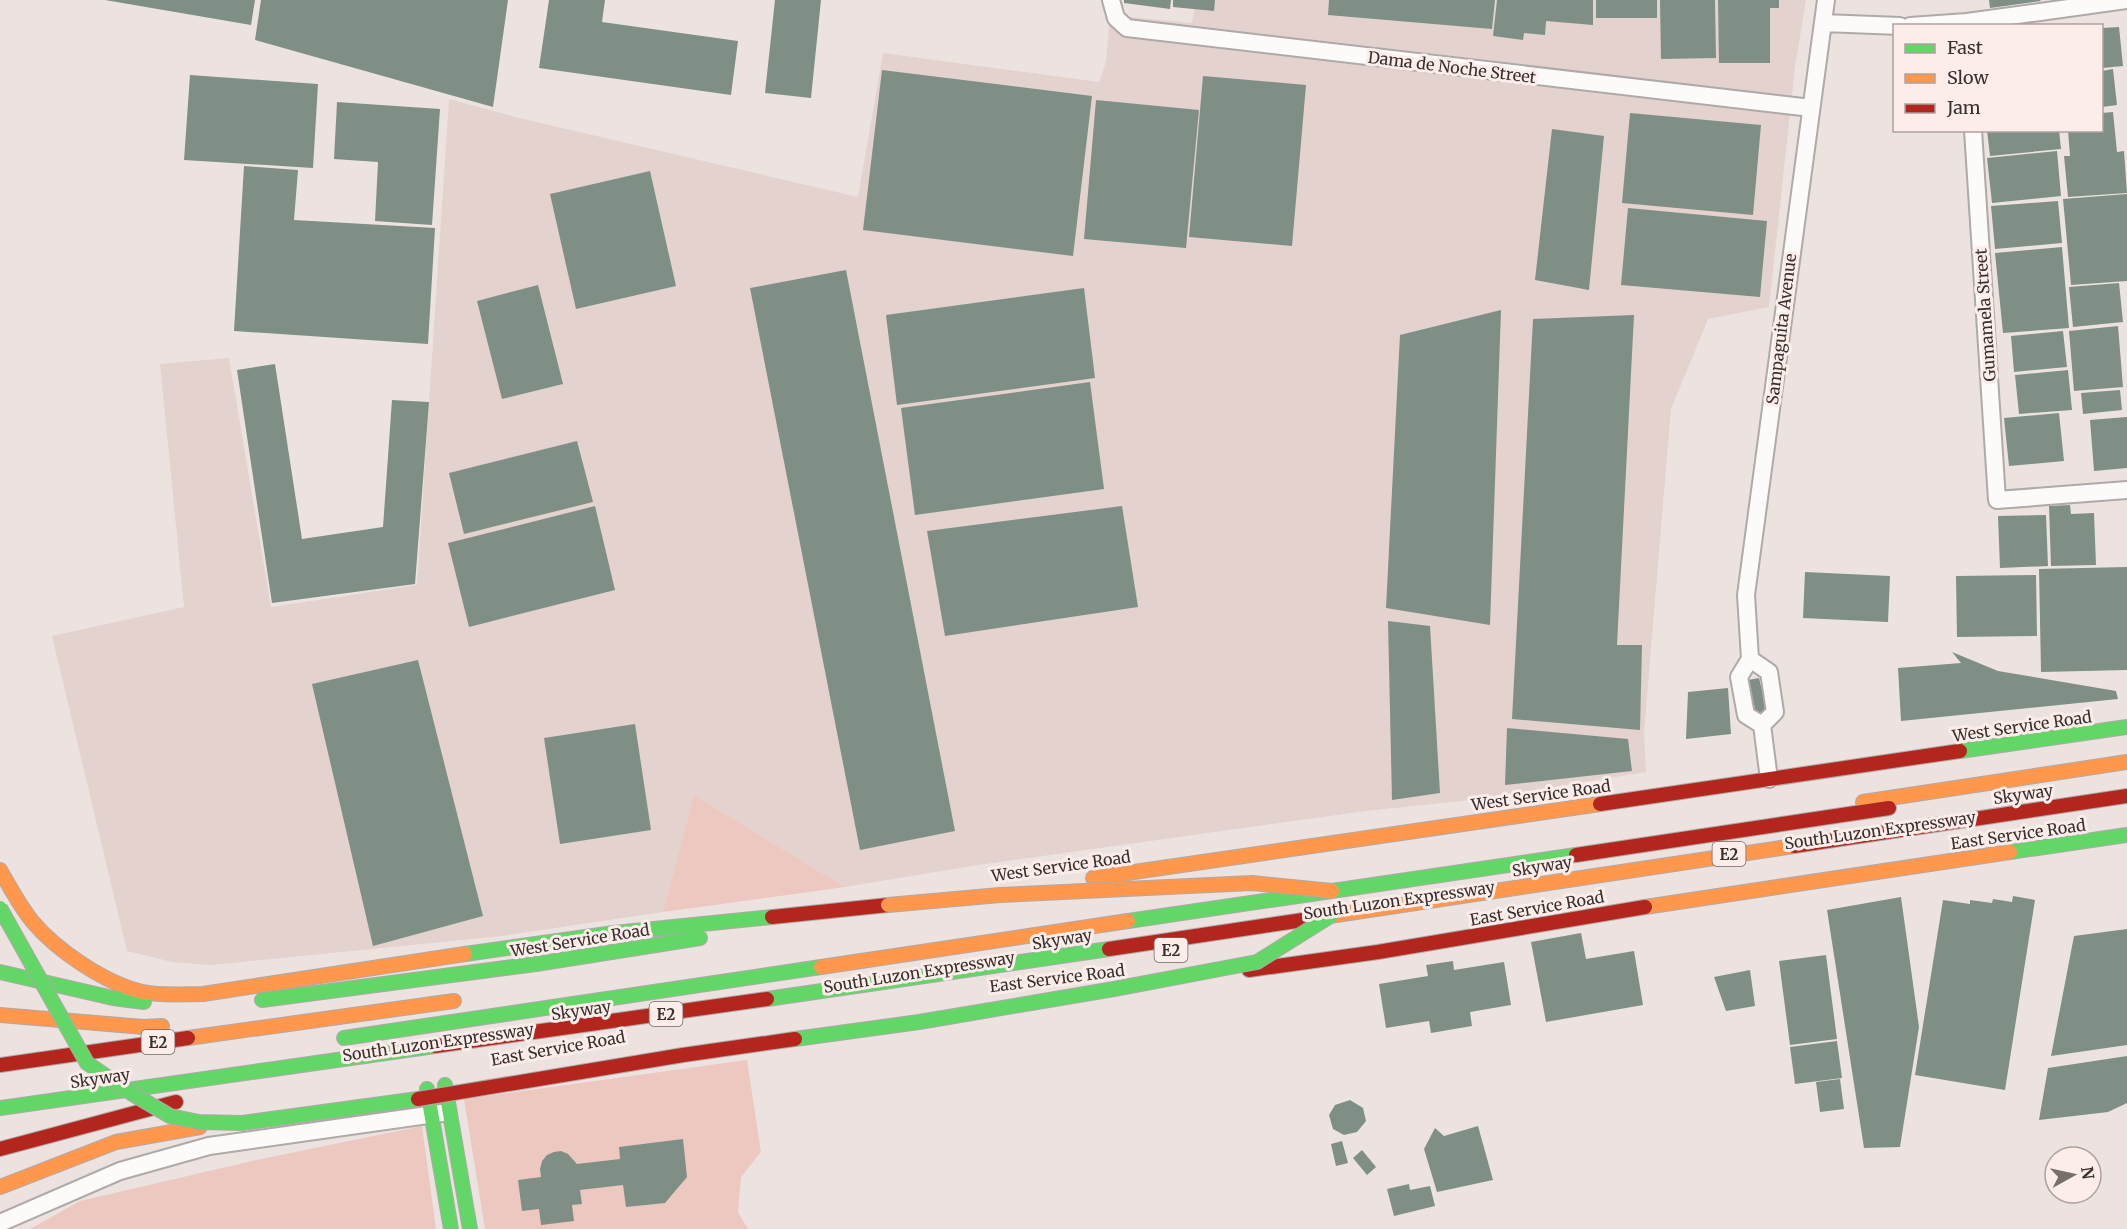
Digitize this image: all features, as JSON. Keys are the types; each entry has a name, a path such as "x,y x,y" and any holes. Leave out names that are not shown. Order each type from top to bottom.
{"main road":[{"name":"West Service Road","path":"250,1002 536,964 984,893 2127,728"},
{"name":"South Luzon Expressway","path":"929,937 1345,879 2127,762"},
{"name":"Skyway","path":"334,1040 2127,774"},
{"name":"Skyway","path":"0,1108 892,981 2127,795"},
{"name":"South Luzon Expressway","path":"296,1080 2127,810"},
{"name":"East Service Road","path":"0,1187 116,1142 674,1044 1314,962 1684,900 2127,835"},
{"path":"0,870 33,921 68,953 96,972 135,990 167,995 203,994 433,958 614,933 1000,895 1252,883 1332,891"},
{"path":"0,908 87,1063 170,1116 199,1122 242,1123 357,1109 683,1055 919,1022 1257,962 1332,915"},
{"path":"0,972 113,998 150,1003 226,1005"},
{"name":"E2","path":"0,1065 469,998"},
{"path":"0,1015 144,1027 315,1019"},
{"name":"Skyway","path":"80,1075 126,1069"},
{"path":"445,1086 470,1229"},
{"path":"426,1089 451,1229"},
{"path":"0,1149 192,1096 102,1108"},
{"path":"382,1096 431,1114"}],"street":[{"name":"Dama de Noche Street","path":"1111,0 1116,18 1127,28 1810,108"},
{"name":"Sampaguita Avenue","path":"1762,725 1746,715 1739,677 1750,659 1746,595 1826,0"},
{"path":"1967,24 2127,0"},
{"path":"1823,23 1893,26"},
{"name":"Gumamela Street","path":"1973,132 1996,500 2127,490"},
{"path":"1750,659 1769,672 1775,712 1762,725 1770,779"},
{"path":"0,1223 120,1172 209,1146 449,1112"}],"shaded area":[{"path":"1196,0 1806,0 1795,67 1769,307 1708,319 1671,409 1644,733 1646,772 1480,799 1366,811 978,865 845,887 694,795 663,912 502,936 211,965 172,962 127,951 52,636 184,607 160,364 229,358 271,607 417,585 449,99 519,118 858,197 883,53 1099,82 1106,62 1110,15 1192,23"},
{"path":"694,795 845,887 663,912"},
{"path":"747,1060 761,1152 741,1177 738,1212 748,1229 485,1229 464,1099"},
{"path":"422,1126 436,1229 30,1229 80,1201 252,1161"}],"building":[{"path":"105,0 255,0 251,25"},
{"path":"261,0 508,0 493,107 255,40"},
{"path":"549,0 605,0 602,22 738,41 731,95 539,68"},
{"path":"775,0 821,0 811,98 765,93"},
{"path":"1124,0 1171,0 1170,9 1124,3"},
{"path":"1173,0 1215,0 1214,11 1173,7"},
{"path":"1329,0 1495,0 1492,29 1328,15"},
{"path":"1497,0 1593,0 1593,25 1546,21 1545,35 1524,33 1523,40 1493,36"},
{"path":"1596,0 1657,0 1657,18 1596,18"},
{"path":"1660,0 1715,0 1716,58 1661,59"},
{"path":"1718,0 1779,0 1779,8 1770,8 1770,63 1719,63"},
{"path":"1989,0 2040,0 2041,1 1990,8"},
{"path":"2119,27 2123,66 2103,68 2103,28"},
{"path":"2113,69 2117,105 2103,107 2103,71"},
{"path":"882,70 1092,96 1073,256 863,230"},
{"path":"190,75 318,84 313,168 184,160"},
{"path":"1203,76 1306,85 1292,246 1189,237"},
{"path":"1096,100 1199,110 1186,248 1084,239"},
{"path":"337,102 440,109 432,225 375,221 378,162 334,159"},
{"path":"2113,112 2117,152 2124,151 2127,193 2068,197 2064,156 2070,156 2068,132 2103,132 2103,113"},
{"path":"1630,113 1761,125 1753,215 1622,203"},
{"path":"1552,129 1604,136 1589,290 1535,280"},
{"path":"1987,132 2059,132 2061,149 1990,156"},
{"path":"2057,151 2061,196 1992,203 1987,158"},
{"path":"244,166 298,170 294,220 435,228 428,344 234,331"},
{"path":"650,171 676,286 576,309 550,194"},
{"path":"2127,194 2127,281 2071,285 2063,199"},
{"path":"2058,201 2062,243 1995,249 1991,206"},
{"path":"1628,208 1767,221 1760,297 1621,285"},
{"path":"2062,247 2069,328 2003,333 1995,253"},
{"path":"846,270 955,831 860,850 750,288"},
{"path":"2119,283 2123,322 2073,327 2069,287"},
{"path":"538,285 563,384 502,399 477,301"},
{"path":"1084,288 1095,378 897,405 886,315"},
{"path":"1501,310 1490,625 1386,608 1400,335"},
{"path":"1634,315 1617,645 1642,645 1640,730 1512,719 1533,319"},
{"path":"2118,326 2123,387 2074,391 2069,331"},
{"path":"2063,331 2067,367 2014,372 2011,336"},
{"path":"275,364 302,539 383,527 392,400 429,402 415,584 272,603 237,370"},
{"path":"2068,370 2072,410 2019,414 2015,375"},
{"path":"1090,382 1104,489 915,515 901,408"},
{"path":"2120,390 2122,410 2083,414 2081,393"},
{"path":"2059,413 2064,461 2009,466 2004,418"},
{"path":"2127,417 2127,468 2094,471 2090,420"},
{"path":"577,441 593,502 464,534 449,473"},
{"path":"2070,505 2071,514 2094,513 2096,565 2051,566 2049,506"},
{"path":"595,506 615,590 469,627 448,543"},
{"path":"1122,506 1138,607 945,636 927,531"},
{"path":"2046,515 2048,566 2000,568 1998,516"},
{"path":"2127,567 2127,670 2041,672 2039,569"},
{"path":"1805,572 1890,576 1888,622 1803,618"},
{"path":"2036,575 2037,636 1957,637 1956,576"},
{"path":"1388,621 1430,626 1440,793 1392,800"},
{"path":"1952,652 1998,671 2116,691 2118,699 1901,721 1898,668 1961,663"},
{"path":"418,660 483,916 373,946 312,684"},
{"path":"1759,678 1767,711 1756,713 1748,680"},
{"path":"1728,688 1731,734 1686,739 1688,692"},
{"path":"635,724 651,830 560,844 544,738"},
{"path":"1507,728 1628,739 1632,771 1505,785"},
{"path":"2013,896 2035,900 2005,1090 1915,1075 1943,900 1970,904 1970,900 1992,903 1993,899 2012,902"},
{"path":"1901,897 1919,1027 1900,1147 1864,1148 1827,910"},
{"path":"2127,929 2127,1045 2051,1056 2074,936"},
{"path":"1581,933 1586,959 1634,951 1643,1005 1546,1022 1531,942"},
{"path":"1826,955 1837,1039 1790,1045 1779,961"},
{"path":"1453,961 1454,970 1504,962 1511,1005 1470,1012 1472,1026 1431,1033 1429,1021 1386,1028 1379,984 1428,976 1426,965"},
{"path":"1750,970 1755,1006 1726,1011 1714,977"},
{"path":"1837,1041 1842,1078 1795,1084 1790,1047"},
{"path":"2127,1056 2127,1103 2108,1112 2039,1120 2048,1068"},
{"path":"1840,1079 1844,1109 1820,1112 1816,1082"},
{"path":"1350,1100 1363,1108 1366,1121 1357,1132 1344,1135 1333,1129 1329,1115 1335,1105"},
{"path":"1478,1126 1493,1180 1437,1192 1424,1149 1435,1128 1444,1136"},
{"path":"683,1139 687,1177 665,1203 626,1207 623,1185 580,1190 582,1204 572,1205 574,1221 541,1225 539,1209 522,1211 518,1180 541,1177 542,1161 547,1155 561,1151 568,1154 577,1164 620,1159 619,1147"},
{"path":"1342,1141 1348,1163 1336,1166 1331,1144"},
{"path":"1362,1150 1376,1167 1367,1175 1353,1158"},
{"path":"1409,1184 1410,1190 1430,1186 1435,1206 1394,1216 1387,1189"}],"traffic: fast":[{"path":"1960,751 2127,727"},
{"path":"2010,852 2127,835"},
{"path":"1128,921 1576,855"},
{"path":"0,908 87,1063 170,1116 199,1122 242,1123 418,1099"},
{"path":"795,1039 919,1022 1257,962 1332,915"},
{"path":"465,954 614,933 772,917"},
{"path":"262,1000 536,964 700,938"},
{"path":"767,999 1109,949"},
{"path":"344,1038 821,967"},
{"path":"0,972 113,998 144,1002"},
{"path":"0,1108 435,1046"},
{"path":"445,1085 470,1229"},
{"path":"427,1089 451,1229"}],"traffic: slow":[{"path":"1863,802 2127,762"},
{"path":"1093,878 1600,804"},
{"path":"1303,920 1794,846"},
{"path":"1645,907 2010,852"},
{"path":"0,870 27,915 54,943 98,974 113,982 143,992 203,994 465,954"},
{"path":"888,905 1000,895 1252,883 1332,891"},
{"path":"821,967 1128,921"},
{"path":"188,1038 454,1001"},
{"path":"0,1015 144,1027 162,1026"},
{"path":"0,1187 116,1142 200,1127"}],"traffic: jam":[{"path":"1600,804 1960,751"},
{"path":"1794,846 2127,796"},
{"path":"1576,855 1889,808"},
{"path":"772,917 888,905"},
{"path":"1249,970 1378,952 1645,907"},
{"path":"1109,949 1303,920"},
{"path":"435,1046 767,999"},
{"path":"0,1065 188,1038"},
{"path":"418,1099 683,1055 795,1039"},
{"path":"0,1149 176,1102"}]}
